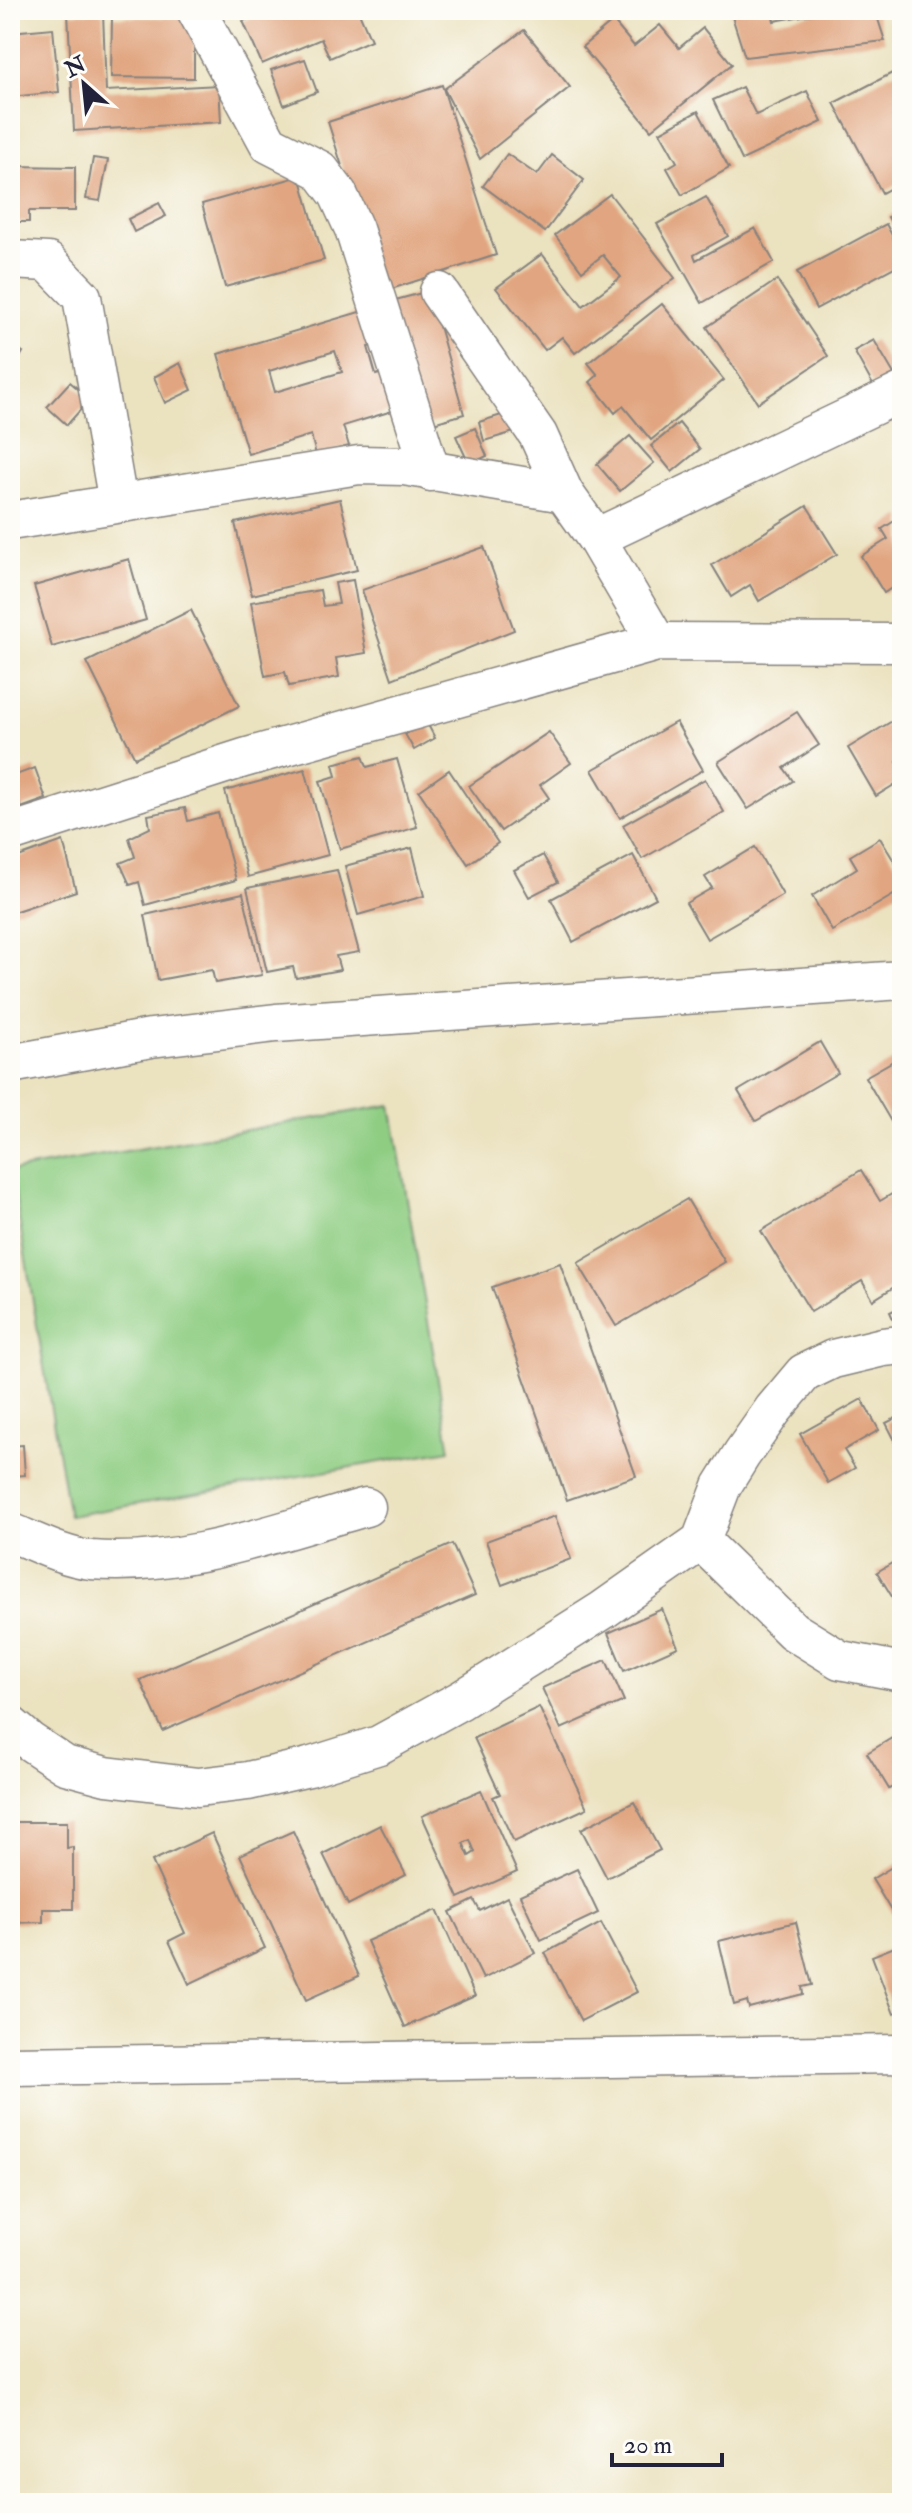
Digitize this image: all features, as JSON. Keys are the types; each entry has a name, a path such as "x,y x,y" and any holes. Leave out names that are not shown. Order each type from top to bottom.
{"street":[{"path":"196,10 269,144 320,170 338,194 354,229 431,472"},
{"path":"10,260 48,262 82,297 118,503"},
{"path":"439,292 538,435 564,493 596,538 657,642"},
{"path":"596,538 902,392"},
{"path":"10,521 359,465 404,466 564,493"},
{"path":"10,833 244,758 657,642 902,643"},
{"path":"10,1064 151,1038 276,1023 902,980"},
{"path":"10,1725 65,1765 106,1776 198,1787 248,1781 309,1767 379,1745 461,1700 603,1610 701,1541 722,1486 773,1410 804,1373 833,1359 902,1345"},
{"path":"10,1532 88,1560 140,1561 200,1552 366,1507"},
{"path":"701,1541 793,1631 840,1660 902,1672"},
{"path":"10,2066 902,2054"}],"green space":[{"path":"391,1105 450,1450 69,1516 11,1171"}],"building":[{"path":"269,10 358,10 371,40 330,58 321,39 262,64 243,21"},
{"path":"730,10 771,10 774,21 835,10 875,10 885,41 745,57"},
{"path":"68,13 103,13 106,91 219,85 221,122 74,131"},
{"path":"112,17 194,18 194,78 111,77"},
{"path":"613,21 634,46 660,25 679,48 703,28 732,64 651,130 582,47"},
{"path":"53,28 59,92 10,97 10,32"},
{"path":"524,30 570,87 480,159 444,89"},
{"path":"305,59 317,92 284,105 271,70"},
{"path":"902,68 902,182 882,193 834,103"},
{"path":"442,85 496,255 382,292 328,122"},
{"path":"742,87 756,115 807,91 822,122 742,160 713,100"},
{"path":"698,111 729,168 682,195 667,168 677,162 660,132"},
{"path":"507,154 537,175 552,155 584,180 545,232 483,186"},
{"path":"93,158 108,160 100,201 86,199"},
{"path":"10,166 75,167 75,211 29,211 29,222 10,222"},
{"path":"300,176 324,260 225,287 202,204"},
{"path":"610,194 675,278 575,353 562,337 545,350 496,288 542,254 583,306 621,277 603,255 582,271 555,235"},
{"path":"706,197 728,236 694,255 696,260 755,228 774,262 702,303 657,224"},
{"path":"159,203 166,216 134,232 128,219"},
{"path":"902,208 902,241 888,217"},
{"path":"886,224 902,254 902,263 816,309 797,272"},
{"path":"777,280 828,356 758,403 707,327"},
{"path":"429,291 464,414 423,426 388,302"},
{"path":"662,304 724,380 651,440 623,406 615,413 590,382 598,375 588,363"},
{"path":"373,308 383,342 368,347 376,375 391,371 402,408 343,426 349,446 316,455 311,435 248,454 218,354","holes":["335,351 342,372 275,392 269,371"]},
{"path":"874,340 894,374 873,385 854,351"},
{"path":"10,344 23,352 10,374"},
{"path":"180,363 192,390 165,403 154,377"},
{"path":"70,382 90,399 67,425 47,407"},
{"path":"508,413 514,432 484,441 479,422"},
{"path":"679,423 700,449 672,472 651,446"},
{"path":"475,428 487,456 469,464 456,436"},
{"path":"630,436 654,463 620,491 597,464"},
{"path":"340,499 357,570 252,595 235,523"},
{"path":"807,506 837,554 759,601 750,585 731,597 712,565"},
{"path":"902,516 902,581 884,593 861,556 888,539 882,529"},
{"path":"484,547 514,630 392,679 362,590"},
{"path":"129,559 146,620 52,647 34,586"},
{"path":"353,580 366,653 336,658 339,677 289,686 285,672 265,676 251,602 320,590 323,606 339,604 335,583"},
{"path":"191,610 239,706 135,758 87,662"},
{"path":"797,712 819,745 784,768 793,781 748,809 718,762"},
{"path":"902,715 902,759 897,762 902,770 902,780 876,796 848,748"},
{"path":"676,722 703,770 620,818 592,770"},
{"path":"427,723 435,738 414,750 405,734"},
{"path":"549,732 571,763 540,785 549,798 501,831 469,786"},
{"path":"363,756 367,767 397,759 417,827 340,849 320,781 336,776 333,764"},
{"path":"35,768 46,799 21,808 10,777"},
{"path":"305,769 328,855 248,877 225,791"},
{"path":"449,770 498,843 468,864 419,791"},
{"path":"705,779 724,812 642,859 623,825"},
{"path":"185,808 188,821 218,813 236,880 145,905 139,882 130,885 120,863 135,857 129,838 150,828 148,815"},
{"path":"880,838 902,874 902,890 832,931 812,896 857,868 850,856"},
{"path":"63,841 76,891 10,913 10,860"},
{"path":"755,847 783,895 707,939 686,903 712,888 705,877"},
{"path":"412,848 424,896 358,915 345,866"},
{"path":"543,855 558,882 529,897 514,870"},
{"path":"633,855 656,898 573,942 551,899"},
{"path":"337,870 359,952 336,956 340,970 296,978 293,967 267,972 247,888"},
{"path":"243,893 262,975 215,983 212,970 158,980 145,915"},
{"path":"820,1042 838,1073 756,1121 738,1091"},
{"path":"902,1056 902,1120 893,1125 865,1077"},
{"path":"861,1170 880,1201 902,1188 902,1253 896,1256 902,1265 902,1282 873,1300 862,1281 811,1312 761,1231"},
{"path":"687,1199 725,1262 616,1326 578,1263"},
{"path":"560,1263 636,1476 567,1500 492,1287"},
{"path":"902,1306 902,1329 898,1330 890,1312"},
{"path":"862,1399 879,1430 844,1450 855,1468 828,1483 800,1434"},
{"path":"902,1415 902,1454 886,1423"},
{"path":"23,1445 25,1475 10,1476 10,1446"},
{"path":"555,1516 571,1559 502,1585 486,1541"},
{"path":"452,1544 475,1595 163,1731 140,1680"},
{"path":"902,1557 902,1613 877,1572"},
{"path":"662,1609 678,1647 624,1671 608,1633"},
{"path":"606,1660 624,1701 561,1729 542,1688"},
{"path":"539,1707 587,1808 514,1842 493,1797 500,1794 474,1738"},
{"path":"902,1732 902,1781 889,1789 867,1753"},
{"path":"481,1790 517,1872 459,1898 422,1816","holes":["470,1840 475,1852 469,1856 463,1843"]},
{"path":"634,1802 660,1850 607,1878 581,1829"},
{"path":"10,1822 67,1822 67,1848 73,1847 73,1909 43,1909 43,1922 10,1923"},
{"path":"380,1825 406,1875 348,1905 323,1854"},
{"path":"293,1831 359,1976 306,2000 240,1855"},
{"path":"212,1833 265,1948 189,1984 169,1941 185,1933 152,1861"},
{"path":"902,1861 902,1929 872,1879"},
{"path":"577,1869 598,1913 541,1940 520,1895"},
{"path":"507,1897 535,1953 483,1979 450,1912 474,1900 480,1911"},
{"path":"437,1910 475,1996 405,2027 367,1941"},
{"path":"796,1922 812,1985 802,1987 803,1994 749,2008 747,2001 734,2005 719,1941"},
{"path":"601,1923 637,1992 581,2021 545,1953"},
{"path":"902,1944 902,2011 894,2014 872,1956"}]}
